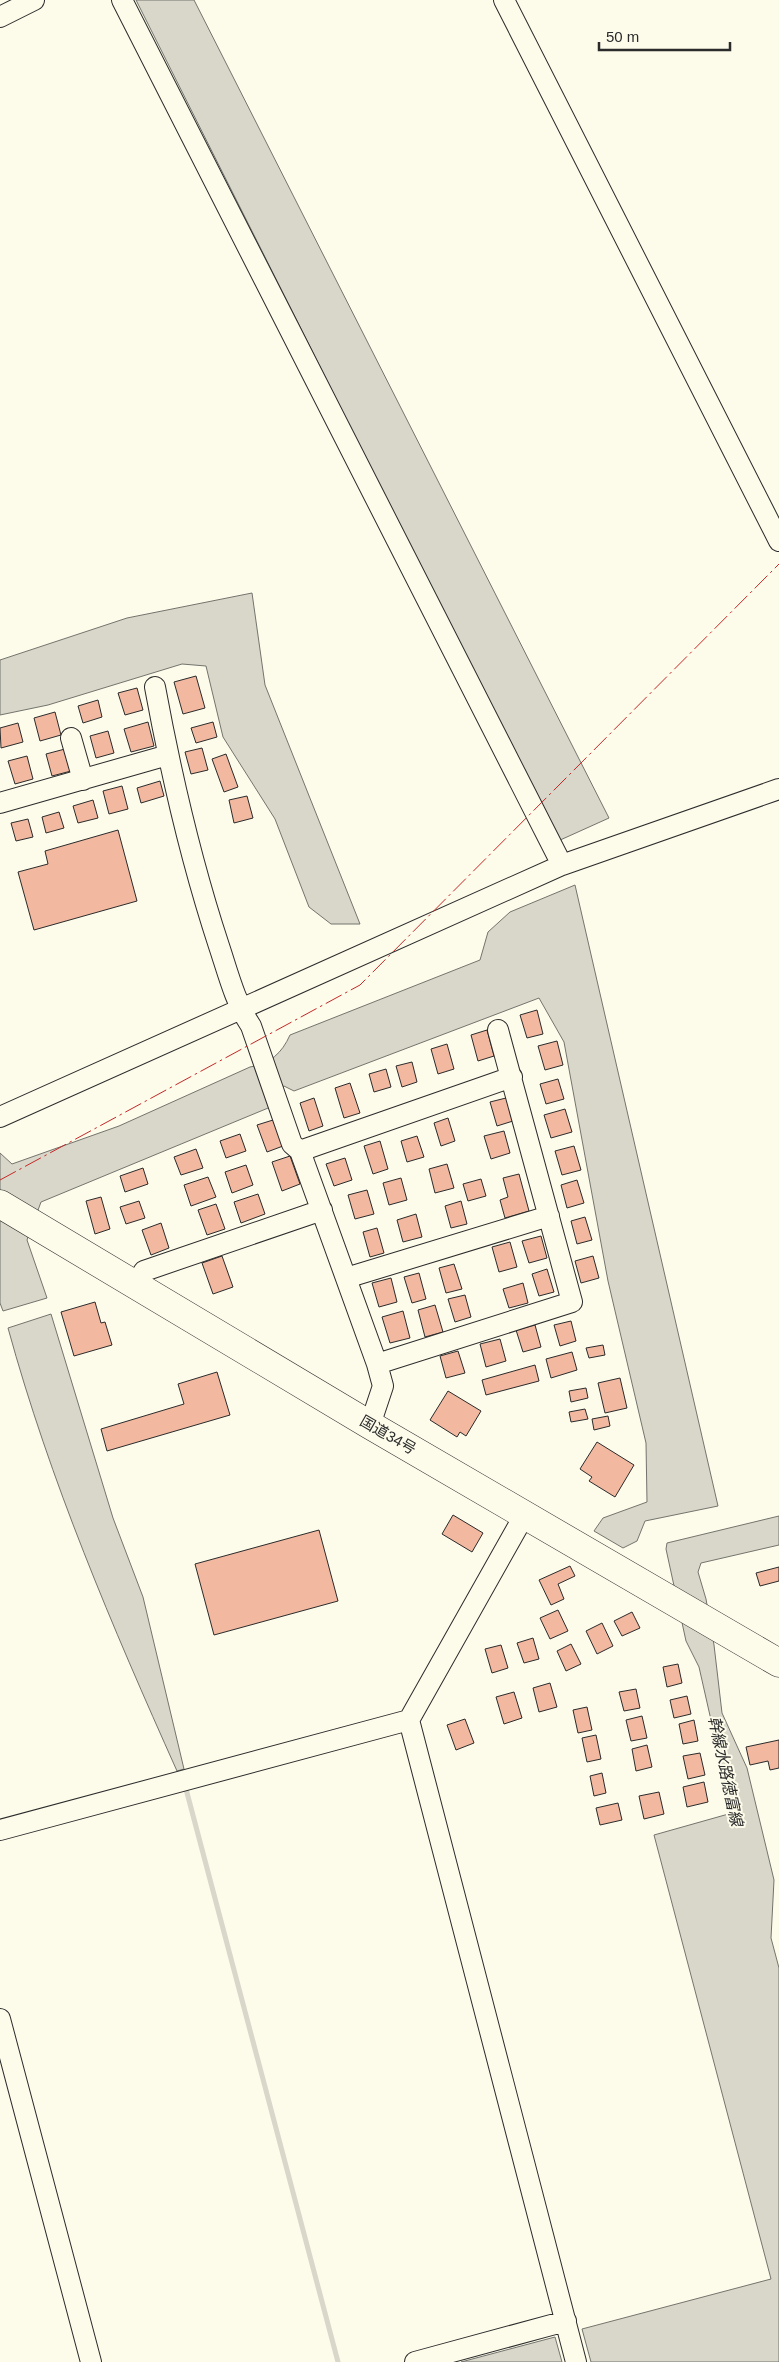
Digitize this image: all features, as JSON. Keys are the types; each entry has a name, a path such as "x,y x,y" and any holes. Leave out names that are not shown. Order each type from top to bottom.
{"highway":[{"name":"国道34号","path":"0,1204 370,1425 779,1663"}],"street":[{"path":"0,17 34,0"},
{"path":"122,0 562,865"},
{"path":"504,0 779,541"},
{"path":"155,687 168,755 204,898 240,1010 252,1026 292,1144 300,1151 377,1364 383,1386 370,1425"},
{"path":"71,738 83,780"},
{"path":"0,803 168,755"},
{"path":"0,1117 562,865 779,789"},
{"path":"377,1364 572,1302 498,1030"},
{"path":"300,1151 512,1077"},
{"path":"135,1285 144,1271 322,1210"},
{"path":"346,1278 549,1216"},
{"path":"525,1514 409,1720 576,2361"},
{"path":"0,1830 409,1720"},
{"path":"0,2019 91,2362"},
{"path":"415,2362 566,2321"}],"water":[{"path":"136,0 194,0 609,818 558,841"},
{"path":"252,593 265,685 360,924 331,924 309,907 275,819 223,737 206,666 182,664 48,705 0,715 0,660 127,618"},
{"path":"575,885 718,1506 645,1521 637,1541 623,1548 594,1531 603,1518 647,1502 646,1443 608,1281 564,1042 539,998 294,1091 284,1086 269,1094 273,1106 41,1202 27,1240 47,1298 3,1311 0,1303 0,1153 12,1164 119,1126 250,1067 264,1063 279,1052 290,1035 480,960 488,932 510,912"},
{"path":"51,1314 113,1518 143,1597 184,1769 177,1771 106,1607 63,1497 43,1441 8,1328"},
{"name":"幹線水路徳富線","path":"779,1516 779,1545 701,1563 698,1572 706,1599 714,1645 722,1713 747,1768 774,1880 771,1938 779,1968 779,2362 591,2362 582,2329 771,2279 654,1835 732,1813 699,1667 686,1641 666,1549 667,1543"},
{"path":"555,2337 562,2362 461,2362"}],"building":[{"path":"196,676 205,708 183,714 174,682"},
{"path":"137,688 143,710 125,715 118,693"},
{"path":"98,700 102,717 83,723 78,706"},
{"path":"55,712 61,735 40,741 34,718"},
{"path":"148,722 154,746 131,752 124,729"},
{"path":"213,722 217,737 196,743 191,728"},
{"path":"18,723 23,742 1,748 0,728"},
{"path":"108,731 114,753 96,758 90,736"},
{"path":"202,748 208,770 191,774 185,752"},
{"path":"65,749 71,771 52,776 46,754"},
{"path":"226,754 238,787 224,792 212,759"},
{"path":"27,756 33,779 15,784 8,761"},
{"path":"160,781 164,796 141,803 137,788"},
{"path":"122,786 128,809 109,814 103,791"},
{"path":"247,796 253,818 234,823 229,800"},
{"path":"93,800 98,818 78,823 73,806"},
{"path":"59,812 64,828 46,833 42,817"},
{"path":"28,819 33,837 16,841 11,823"},
{"path":"118,830 137,901 34,930 18,872 48,864 45,851"},
{"path":"537,1010 543,1034 527,1038 520,1015"},
{"path":"487,1030 494,1056 478,1061 471,1035"},
{"path":"557,1041 563,1065 545,1070 538,1046"},
{"path":"447,1044 454,1069 438,1074 431,1049"},
{"path":"412,1062 417,1082 402,1087 396,1066"},
{"path":"386,1069 391,1087 374,1092 369,1074"},
{"path":"558,1079 564,1099 546,1104 540,1084"},
{"path":"350,1083 360,1113 344,1118 335,1088"},
{"path":"314,1098 323,1126 309,1131 300,1103"},
{"path":"506,1098 513,1121 497,1126 490,1102"},
{"path":"565,1109 572,1132 551,1138 544,1115"},
{"path":"448,1118 455,1141 441,1146 434,1123"},
{"path":"273,1120 283,1146 267,1152 257,1125"},
{"path":"504,1131 510,1153 491,1159 484,1136"},
{"path":"240,1134 246,1151 226,1158 220,1141"},
{"path":"417,1136 424,1157 407,1162 401,1141"},
{"path":"380,1141 388,1169 373,1174 364,1146"},
{"path":"574,1146 581,1170 562,1175 555,1151"},
{"path":"196,1149 203,1168 181,1175 174,1157"},
{"path":"290,1156 300,1184 282,1191 272,1162"},
{"path":"345,1158 352,1180 334,1186 326,1164"},
{"path":"447,1164 454,1188 435,1193 429,1169"},
{"path":"246,1165 253,1185 232,1193 225,1172"},
{"path":"143,1168 148,1184 125,1192 120,1176"},
{"path":"519,1174 529,1211 505,1218 500,1200 508,1197 503,1178"},
{"path":"208,1177 216,1197 191,1206 184,1185"},
{"path":"401,1178 407,1200 389,1205 383,1183"},
{"path":"481,1179 486,1196 468,1201 463,1184"},
{"path":"577,1180 584,1203 567,1208 561,1185"},
{"path":"367,1190 374,1214 355,1219 348,1195"},
{"path":"258,1194 265,1214 241,1223 234,1202"},
{"path":"101,1197 110,1229 95,1234 86,1201"},
{"path":"139,1201 145,1218 126,1224 120,1207"},
{"path":"461,1201 467,1224 451,1228 445,1206"},
{"path":"216,1204 225,1229 207,1235 198,1210"},
{"path":"416,1214 422,1237 403,1242 397,1220"},
{"path":"585,1217 592,1240 577,1244 571,1221"},
{"path":"161,1223 169,1248 151,1255 142,1230"},
{"path":"377,1228 384,1253 370,1257 363,1232"},
{"path":"541,1236 547,1258 529,1263 522,1241"},
{"path":"510,1242 517,1267 499,1272 492,1247"},
{"path":"222,1256 233,1287 213,1294 202,1263"},
{"path":"593,1256 599,1278 581,1283 575,1261"},
{"path":"454,1264 462,1289 446,1293 439,1268"},
{"path":"547,1269 554,1292 539,1296 532,1274"},
{"path":"419,1273 426,1299 412,1303 404,1277"},
{"path":"391,1278 397,1302 379,1307 372,1283"},
{"path":"523,1283 528,1303 509,1308 503,1289"},
{"path":"465,1295 471,1317 455,1322 448,1299"},
{"path":"95,1302 101,1323 105,1322 112,1345 74,1356 61,1312"},
{"path":"435,1305 443,1332 425,1337 418,1310"},
{"path":"403,1311 410,1338 390,1343 382,1317"},
{"path":"571,1321 576,1341 560,1346 554,1325"},
{"path":"535,1325 541,1347 523,1352 516,1330"},
{"path":"500,1339 506,1361 486,1367 480,1344"},
{"path":"603,1345 605,1355 589,1358 586,1348"},
{"path":"458,1351 465,1373 446,1378 440,1356"},
{"path":"572,1352 577,1370 551,1378 546,1359"},
{"path":"535,1365 539,1381 486,1395 482,1380"},
{"path":"217,1372 230,1415 107,1451 101,1429 184,1404 178,1384"},
{"path":"620,1378 627,1408 605,1413 598,1383"},
{"path":"586,1388 588,1398 571,1402 569,1391"},
{"path":"448,1391 481,1411 466,1436 460,1432 457,1437 430,1420"},
{"path":"585,1409 588,1419 571,1422 569,1412"},
{"path":"608,1416 610,1426 594,1430 592,1419"},
{"path":"597,1442 634,1465 615,1497 589,1481 592,1477 580,1469"},
{"path":"453,1515 483,1533 472,1552 442,1534"},
{"path":"319,1530 338,1601 214,1635 195,1564"},
{"path":"570,1566 575,1576 558,1584 564,1599 551,1605 539,1580"},
{"path":"779,1567 779,1581 760,1586 756,1573"},
{"path":"558,1610 568,1631 550,1639 540,1618"},
{"path":"632,1612 640,1628 622,1636 614,1621"},
{"path":"602,1623 613,1646 597,1654 586,1631"},
{"path":"533,1638 539,1659 524,1663 517,1643"},
{"path":"571,1644 581,1664 566,1671 557,1651"},
{"path":"501,1645 508,1668 492,1673 485,1649"},
{"path":"678,1664 682,1683 667,1687 663,1667"},
{"path":"550,1683 557,1707 539,1712 533,1688"},
{"path":"636,1689 640,1708 624,1711 619,1692"},
{"path":"514,1692 522,1718 504,1724 496,1697"},
{"path":"687,1696 691,1714 674,1718 670,1700"},
{"path":"587,1707 592,1730 578,1733 573,1710"},
{"path":"642,1716 647,1738 631,1741 626,1720"},
{"path":"465,1719 474,1743 456,1750 447,1725"},
{"path":"694,1720 698,1741 683,1744 679,1724"},
{"path":"596,1735 601,1759 587,1762 582,1738"},
{"path":"779,1740 779,1768 770,1770 768,1761 750,1765 746,1747"},
{"path":"647,1745 652,1767 636,1771 632,1749"},
{"path":"700,1753 705,1775 688,1779 683,1756"},
{"path":"602,1773 606,1793 594,1796 590,1776"},
{"path":"704,1782 708,1802 687,1807 683,1787"},
{"path":"659,1792 664,1814 644,1819 639,1796"},
{"path":"618,1803 622,1820 600,1825 596,1808"}],"waterway":[{"path":"186,1789 338,2362"}],"power":[{"path":"0,1180 360,985 779,564"}]}
